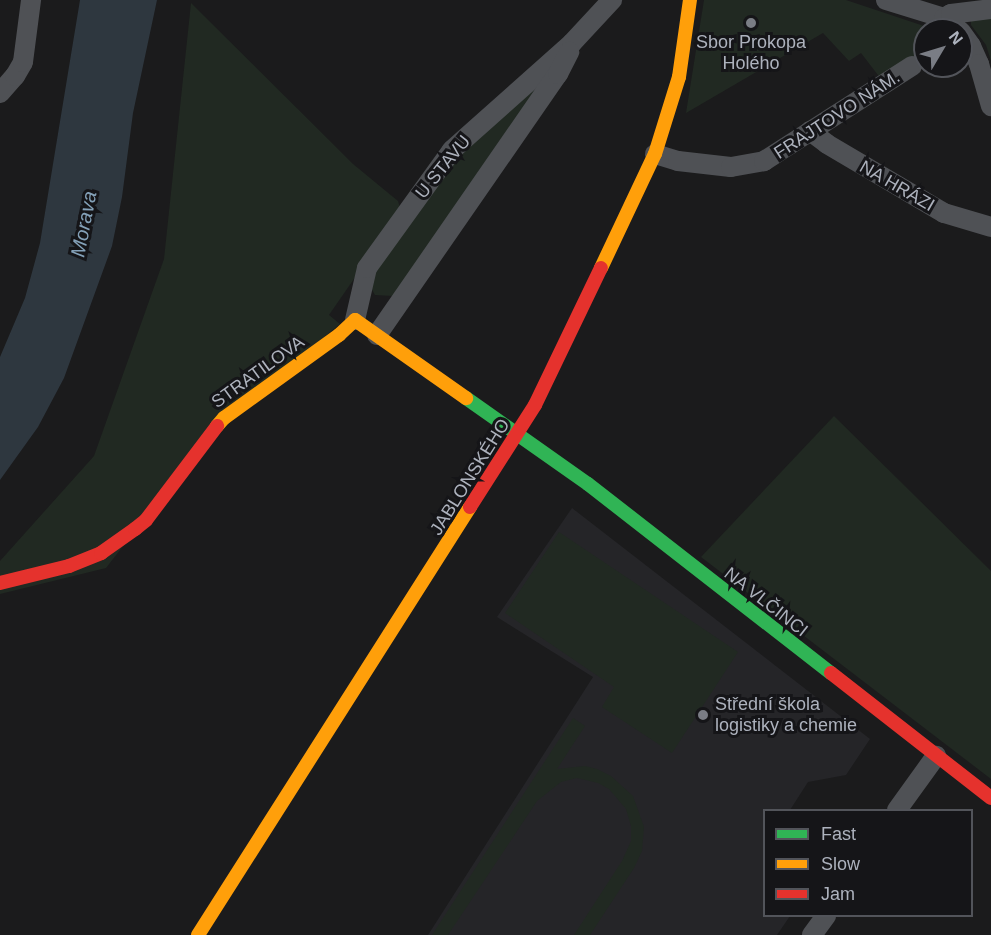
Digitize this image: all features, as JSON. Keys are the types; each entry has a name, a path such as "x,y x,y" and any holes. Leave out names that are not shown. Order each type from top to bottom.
{"street":[{"path":"0,93 15,76 23,62 31,0"},
{"name":"U STAVU","path":"355,320 367,268 452,150 572,43 612,0"},
{"name":"JABLONSKÉHO","path":"198,935 520,433 655,154 677,85 690,0"},
{"path":"886,0 932,18"},
{"path":"952,18 951,14 991,9"},
{"name":"U STAVU","path":"377,334 558,74 572,43"},
{"path":"973,52 991,106"},
{"name":"FRAJTOVO NÁM.","path":"655,154 700,164 749,166 764,161 912,66"},
{"name":"NA HRÁZI","path":"810,131 827,144 944,213 991,227"},
{"path":"355,320 520,433"},
{"name":"STRATILOVA","path":"0,583 69,566 102,553 135,530 146,520 197,449 224,418 339,335 355,320"},
{"name":"NA VLČINCI","path":"520,433 991,798"},
{"path":"898,809 936,756"},
{"path":"812,935 825,917"}],"shaded area":[{"path":"704,0 846,0 913,22 913,62 881,79 861,53 849,61 823,33 686,113"},
{"path":"191,3 353,164 398,201 401,211 329,315 340,324 220,422 106,568 0,594 0,561 94,456 164,259"},
{"path":"991,14 991,61 986,45 973,28 973,20"},
{"path":"544,82 393,296 375,295 370,286 372,272 457,152 514,102"},
{"path":"834,416 991,571 991,779 701,557"},
{"name":"Střední škola logistiky a chemie","path":"572,508 870,739 846,775 808,782 791,809 763,809 763,917 789,917 777,935 428,935 593,677 497,617"},
{"path":"559,532 738,652 672,753 602,707 614,687 505,613"},
{"path":"573,718 585,726 557,769 585,766 597,769 611,776 633,796 644,827 642,851 634,868 590,935 574,935 622,861 631,841 631,826 626,809 609,789 598,783 577,778 561,782 537,801 448,935 432,935"}],"water":[{"name":"Morava","path":"80,0 157,0 133,113 122,197 112,246 64,378 38,427 0,480 0,357 25,298 40,243"}],"traffic: fast":[{"path":"466,398 588,484 831,673"}],"traffic: slow":[{"path":"601,268 655,154 679,77 690,0"},
{"path":"217,426 224,418 339,335 355,320 466,398"},
{"path":"198,935 470,507"}],"traffic: jam":[{"path":"470,507 535,405 601,268"},
{"path":"0,583 69,566 101,553 135,529 146,520 217,426"},
{"path":"831,673 991,798"}],"place":[{"name":"Sbor Prokopa Holého","path":"751,23"},
{"name":"Střední škola logistiky a chemie","path":"703,715"}]}
